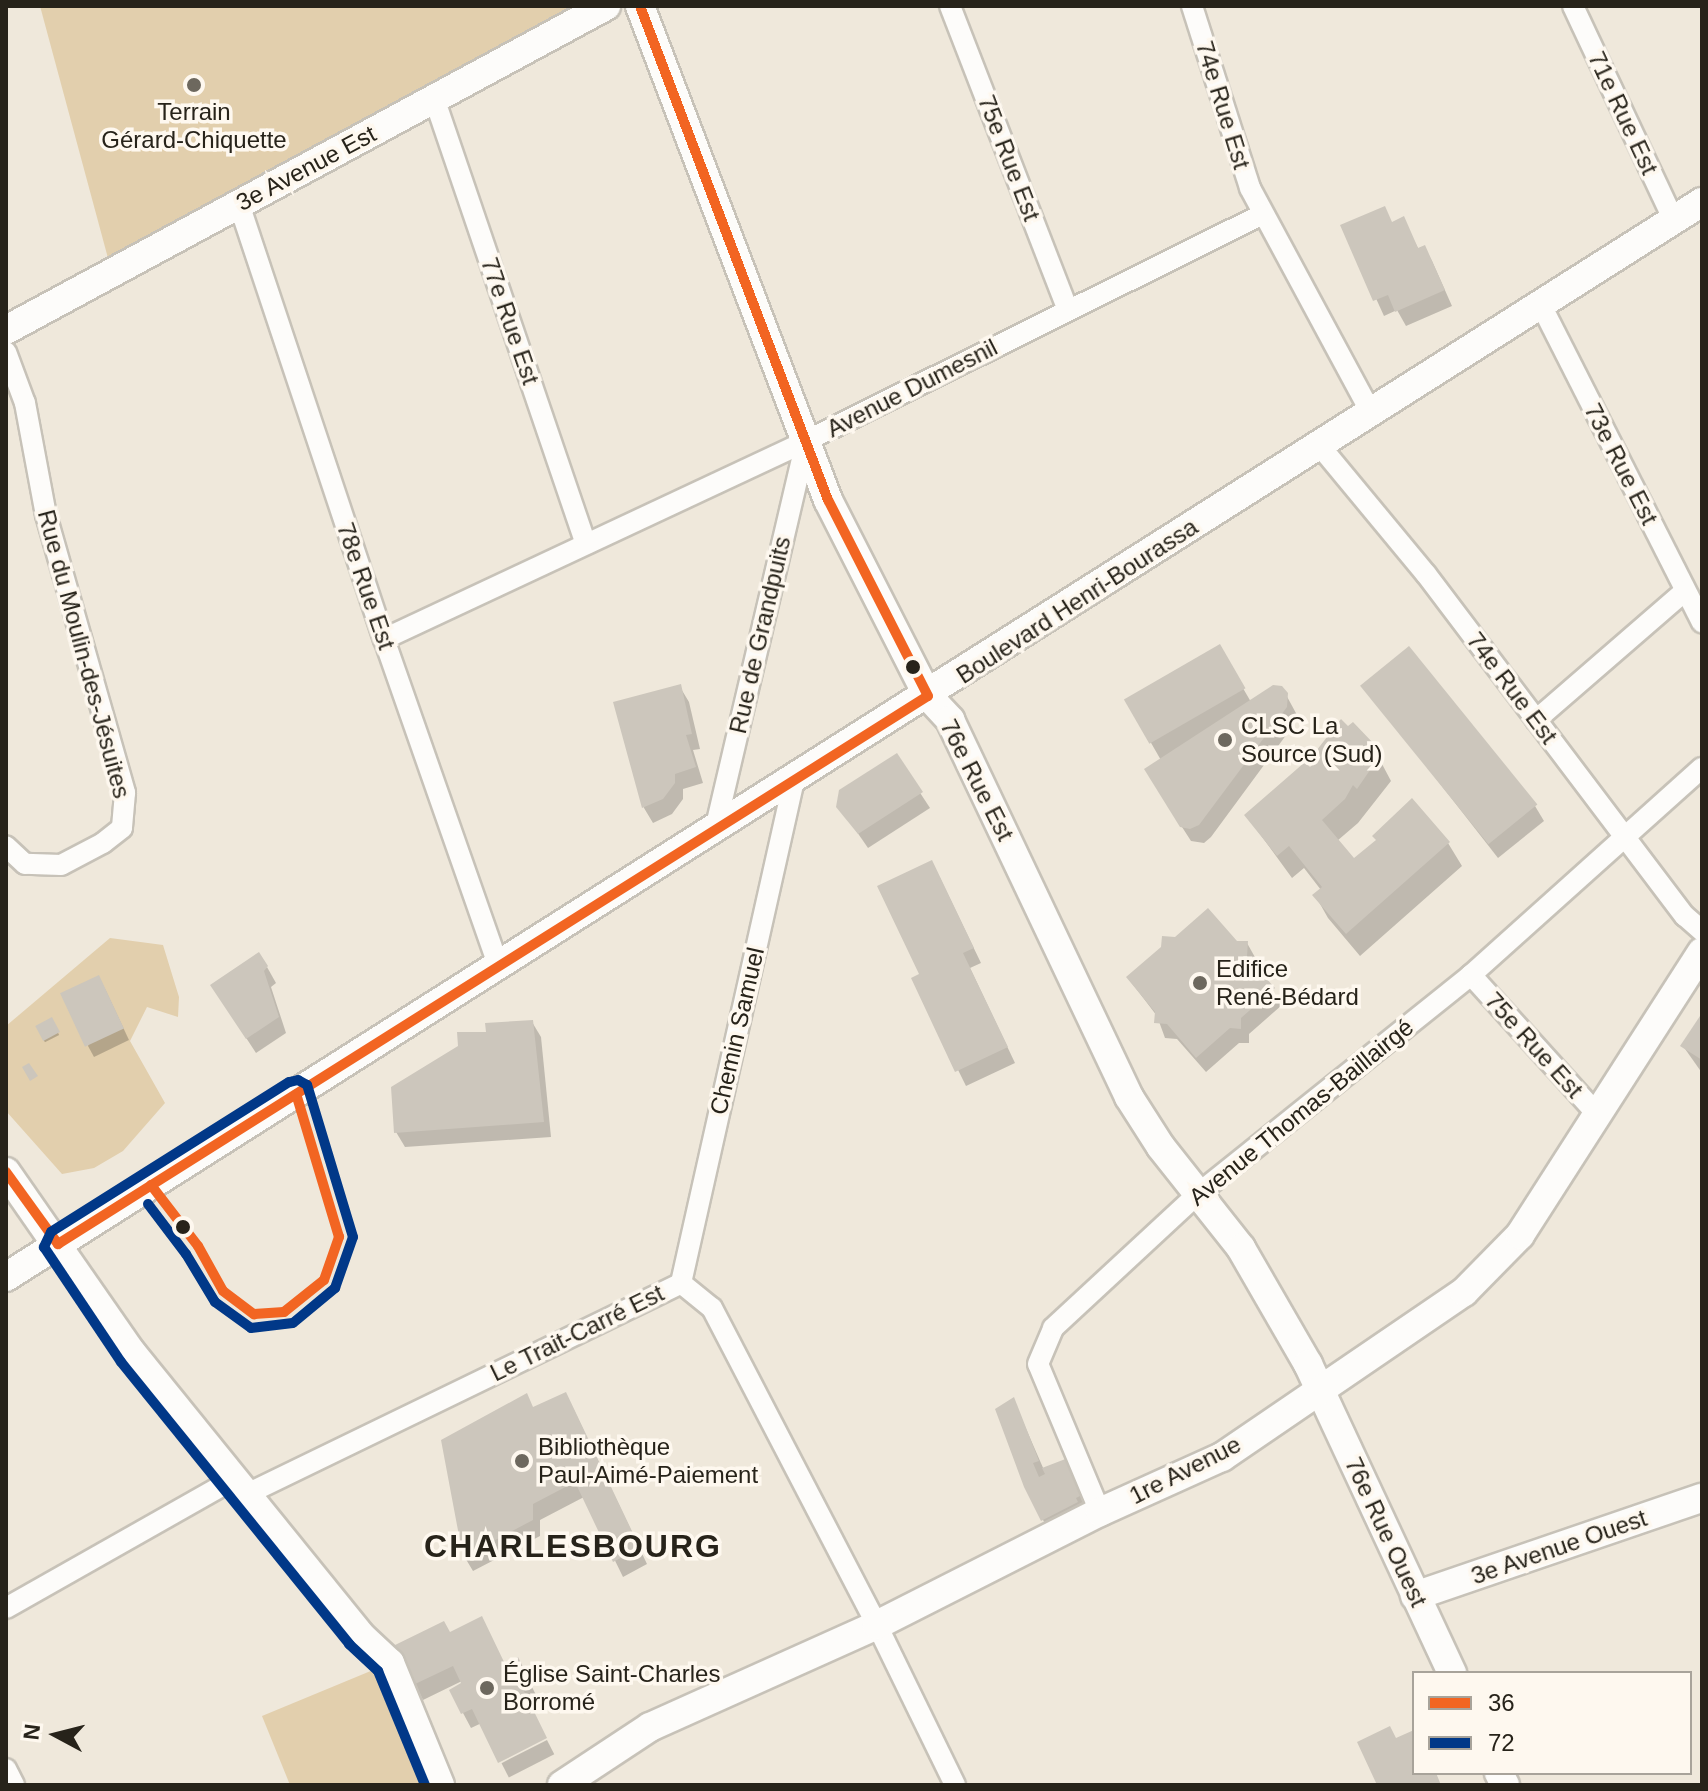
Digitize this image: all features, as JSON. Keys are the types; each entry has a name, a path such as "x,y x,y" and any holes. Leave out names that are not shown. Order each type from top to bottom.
{"street":[{"name":"3e Avenue Est","path":"6,330 606,6"},
{"name":"76e Rue Est","path":"640,6 828,500 928,696 950,720 1129,1097 1161,1147 1241,1248 1320,1390"},
{"name":"75e Rue Est","path":"950,6 1068,310"},
{"name":"74e Rue Est","path":"1192,6 1250,188 1371,413"},
{"name":"71e Rue Est","path":"1573,6 1674,221"},
{"name":"77e Rue Est","path":"434,98 586,544"},
{"name":"78e Rue Est","path":"239,204 384,639 499,967"},
{"name":"Boulevard Henri-Bourassa","path":"6,1277 1702,204"},
{"name":"Avenue Dumesnil","path":"384,639 806,441 1263,214"},
{"name":"73e Rue Est","path":"1541,305 1702,623"},
{"name":"Rue du Moulin-des-Jésuites","path":"6,352 25,403 46,515 125,793 122,828 103,843 61,865 25,864 6,846"},
{"name":"Rue de Grandpuits","path":"715,830 806,441"},
{"name":"74e Rue Est","path":"1320,446 1426,574 1685,916 1702,931"},
{"path":"1536,720 1685,591"},
{"name":"Avenue Thomas-Baillairgé","path":"1100,1512 1038,1364 1053,1328 1199,1193 1471,975 1702,768"},
{"name":"Chemin Samuel","path":"681,1283 794,780"},
{"name":"1re Avenue","path":"562,1785 650,1727 877,1625 1100,1512 1222,1457 1464,1292 1520,1235 1702,952"},
{"name":"75e Rue Est","path":"1471,975 1597,1114"},
{"path":"6,1172 132,1353 360,1635 390,1663 440,1785"},
{"name":"Le Trait-Carré Est","path":"6,1608 239,1488 681,1283 712,1308 877,1625 955,1785"},
{"name":"76e Rue Ouest","path":"1320,1390 1451,1671"},
{"name":"3e Avenue Ouest","path":"1415,1596 1702,1498"},
{"path":"6,1769 14,1785"}],"shaded area":[{"path":"40,6 606,6 112,273"},
{"path":"110,938 163,945 179,997 178,1017 147,1007 130,1041 165,1103 123,1151 94,1168 62,1174 6,1111 6,1026"},
{"path":"390,1663 440,1785 290,1785 262,1716"}],"building":[{"path":"1385,206 1392,222 1404,216 1418,248 1425,245 1445,290 1395,312 1388,295 1373,301 1340,225"},
{"path":"1220,644 1246,688 1149,744 1124,700"},
{"path":"1409,646 1537,805 1488,844 1360,686"},
{"path":"681,684 692,734 686,735 696,767 675,774 675,783 663,799 642,808 613,702"},
{"name":"CLSC La Source (Sud)","path":"1273,685 1282,686 1288,693 1287,707 1199,825 1190,829 1180,827 1144,769"},
{"path":"1341,719 1348,726 1353,722 1375,745 1372,751 1379,757 1357,789 1353,785 1345,799 1322,820 1354,858 1376,840 1372,836 1412,798 1450,842 1346,934 1312,895 1322,887 1289,846 1277,856 1244,815 1305,762 1310,767 1317,761 1313,755"},
{"path":"897,753 923,792 858,834 836,807 839,790"},
{"path":"932,860 974,948 963,953 1008,1047 955,1072 911,978 919,974 877,886"},
{"name":"Edifice René-Bédard","path":"1208,908 1237,941 1248,941 1247,957 1275,988 1241,1018 1241,1029 1230,1028 1196,1058 1167,1024 1154,1023 1155,1012 1126,977 1161,947 1162,936 1175,937"},
{"path":"259,952 268,966 264,971 279,1017 246,1039 210,985"},
{"path":"99,975 124,1028 85,1047 60,993"},
{"path":"1702,1013 1702,1060 1680,1046"},
{"path":"52,1017 60,1032 43,1041 35,1026"},
{"path":"533,1020 544,1122 394,1133 391,1087 458,1046 457,1032 486,1032 485,1023"},
{"path":"29,1063 38,1076 30,1081 22,1067"},
{"name":"Bibliothèque Paul-Aimé-Paiement","path":"566,1392 640,1548 613,1562 575,1482 533,1504 533,1520 463,1557 441,1440 527,1393 533,1407"},
{"path":"1014,1397 1039,1461 1033,1463 1039,1477 1045,1474 1042,1468 1068,1458 1082,1495 1076,1498 1078,1502 1041,1521 1024,1487 995,1409"},
{"name":"Église Saint-Charles Borromé","path":"482,1616 505,1664 518,1657 530,1681 521,1685 547,1738 498,1763 472,1709 461,1714 449,1690 461,1683 453,1666 413,1685 393,1646 444,1621 450,1632"},
{"path":"1390,1726 1396,1738 1412,1731 1412,1775 1437,1775 1441,1785 1377,1785 1357,1742"}],"transit line":[{"name":"36","path":"6,1172 58,1244 928,696 828,500 640,6"},
{"name":"72","path":"148,1204 186,1254 215,1302 251,1328 293,1323 335,1288 353,1237 307,1085 298,1080 289,1082 51,1232 44,1247 121,1362 349,1644 378,1671 425,1785"},
{"name":"36","path":"151,1185 198,1246 223,1291 254,1314 284,1312 324,1280 339,1237 296,1094"}],"place":[{"name":"Terrain Gérard-Chiquette","path":"194,85"},
{"name":"CLSC La Source (Sud)","path":"1225,740"},
{"name":"Edifice René-Bédard","path":"1200,983"},
{"name":"Bibliothèque Paul-Aimé-Paiement","path":"522,1461"},
{"name":"Église Saint-Charles Borromé","path":"487,1688"}],"district":[{"name":"CHARLESBOURG","path":"573,1546"}]}
